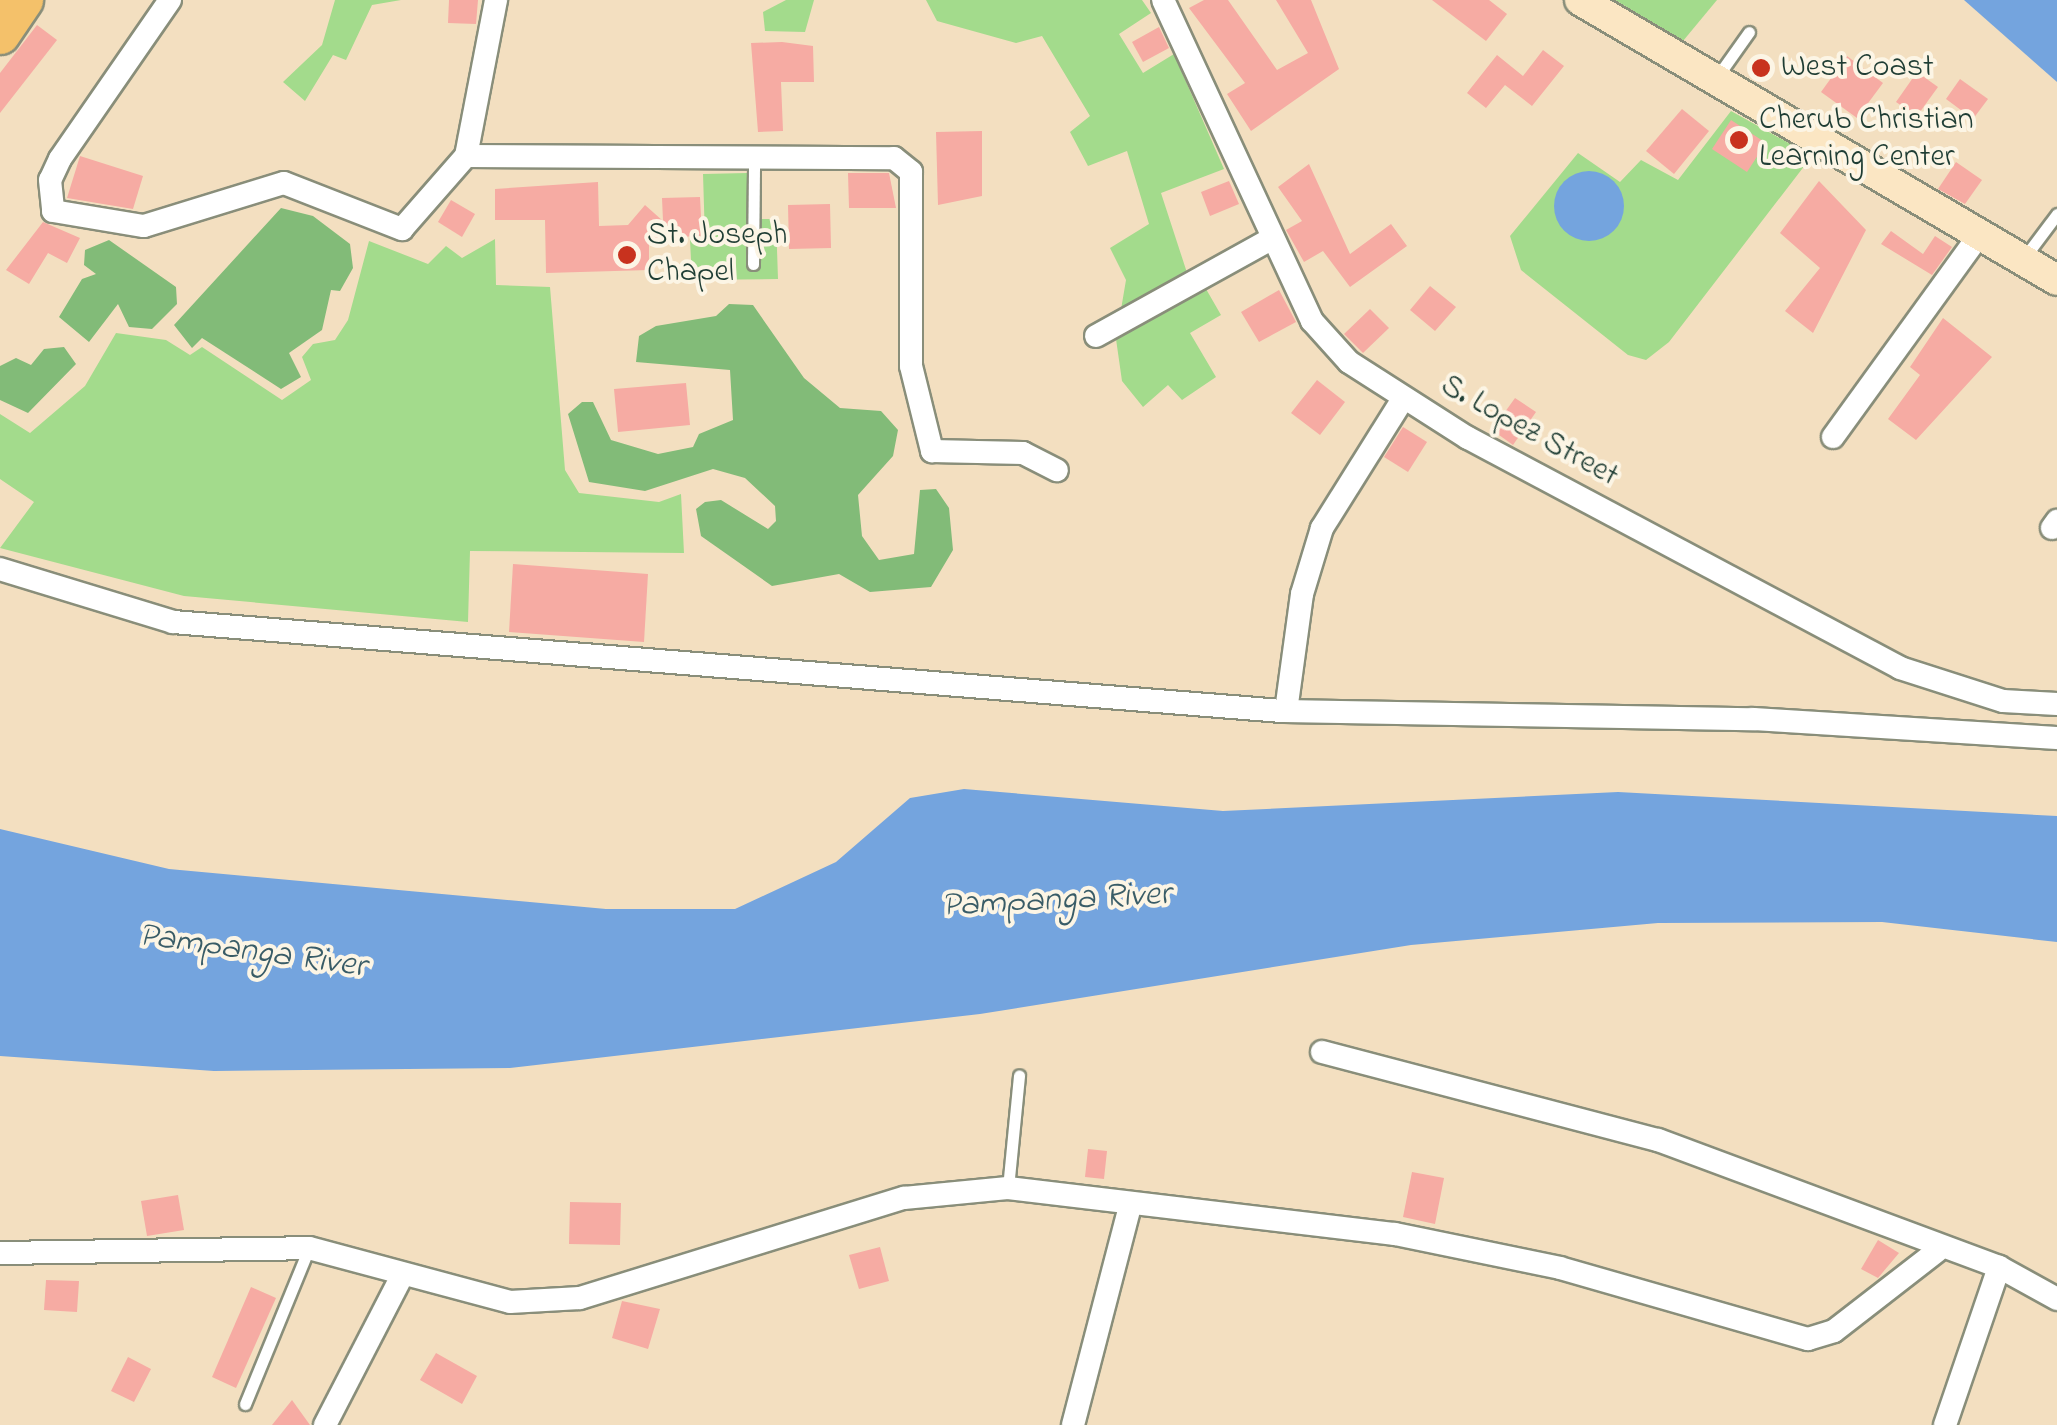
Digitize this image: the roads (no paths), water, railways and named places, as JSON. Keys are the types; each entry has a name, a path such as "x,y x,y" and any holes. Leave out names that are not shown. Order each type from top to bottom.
{"highway":[{"path":"0,34 23,0"}],"main road":[{"path":"1580,0 2057,280"}],"street":[{"path":"170,0 60,159 50,180 53,211 144,226 284,183 402,228 466,156 496,0"},
{"name":"S. Lopez Street","path":"1163,0 1312,321 1349,362 1403,399 1900,668 2004,701 2057,704"},
{"path":"466,156 754,161 894,158 911,172 911,366 932,451 1023,453 1057,470"},
{"path":"1833,437 1979,235"},
{"path":"1096,336 1271,239"},
{"path":"1286,711 1302,594 1322,528 1403,399"},
{"path":"0,569 173,622 1286,711 1754,718 2057,738"},
{"path":"1322,1052 1576,1113 1937,1251 1999,1267 2057,1299"},
{"path":"0,1253 309,1248 401,1278 510,1302 580,1298 904,1198 1008,1188 1395,1234 1560,1268 1808,1339 1834,1331 1937,1251"},
{"path":"1072,1425 1131,1203"},
{"path":"1945,1425 1999,1267"},
{"path":"325,1425 401,1278"}],"lane":[{"path":"1716,80 1749,32"},
{"path":"752,264 754,161"},
{"path":"2022,261 2057,214"},
{"path":"1008,1188 1020,1076"},
{"path":"245,1404 309,1248"}],"water":[{"path":"1964,0 2057,0 2057,82"},
{"path":"1589,171 1603,173 1614,181 1622,192 1622,220 1614,231 1603,239 1589,241 1575,239 1564,231 1556,220 1554,206 1556,192 1564,181 1575,173"},
{"name":"Pampanga River","path":"964,789 1223,811 1618,792 2057,816 2057,942 1882,922 1658,923 1411,945 980,1014 510,1068 214,1071 0,1056 0,829 169,869 606,909 735,909 836,862 910,798"}],"place":[{"name":"West Coast","path":"1761,68"},
{"name":"Cherub Christian Learning Center","path":"1739,140"},
{"name":"St. Joseph Chapel","path":"627,255"}]}
